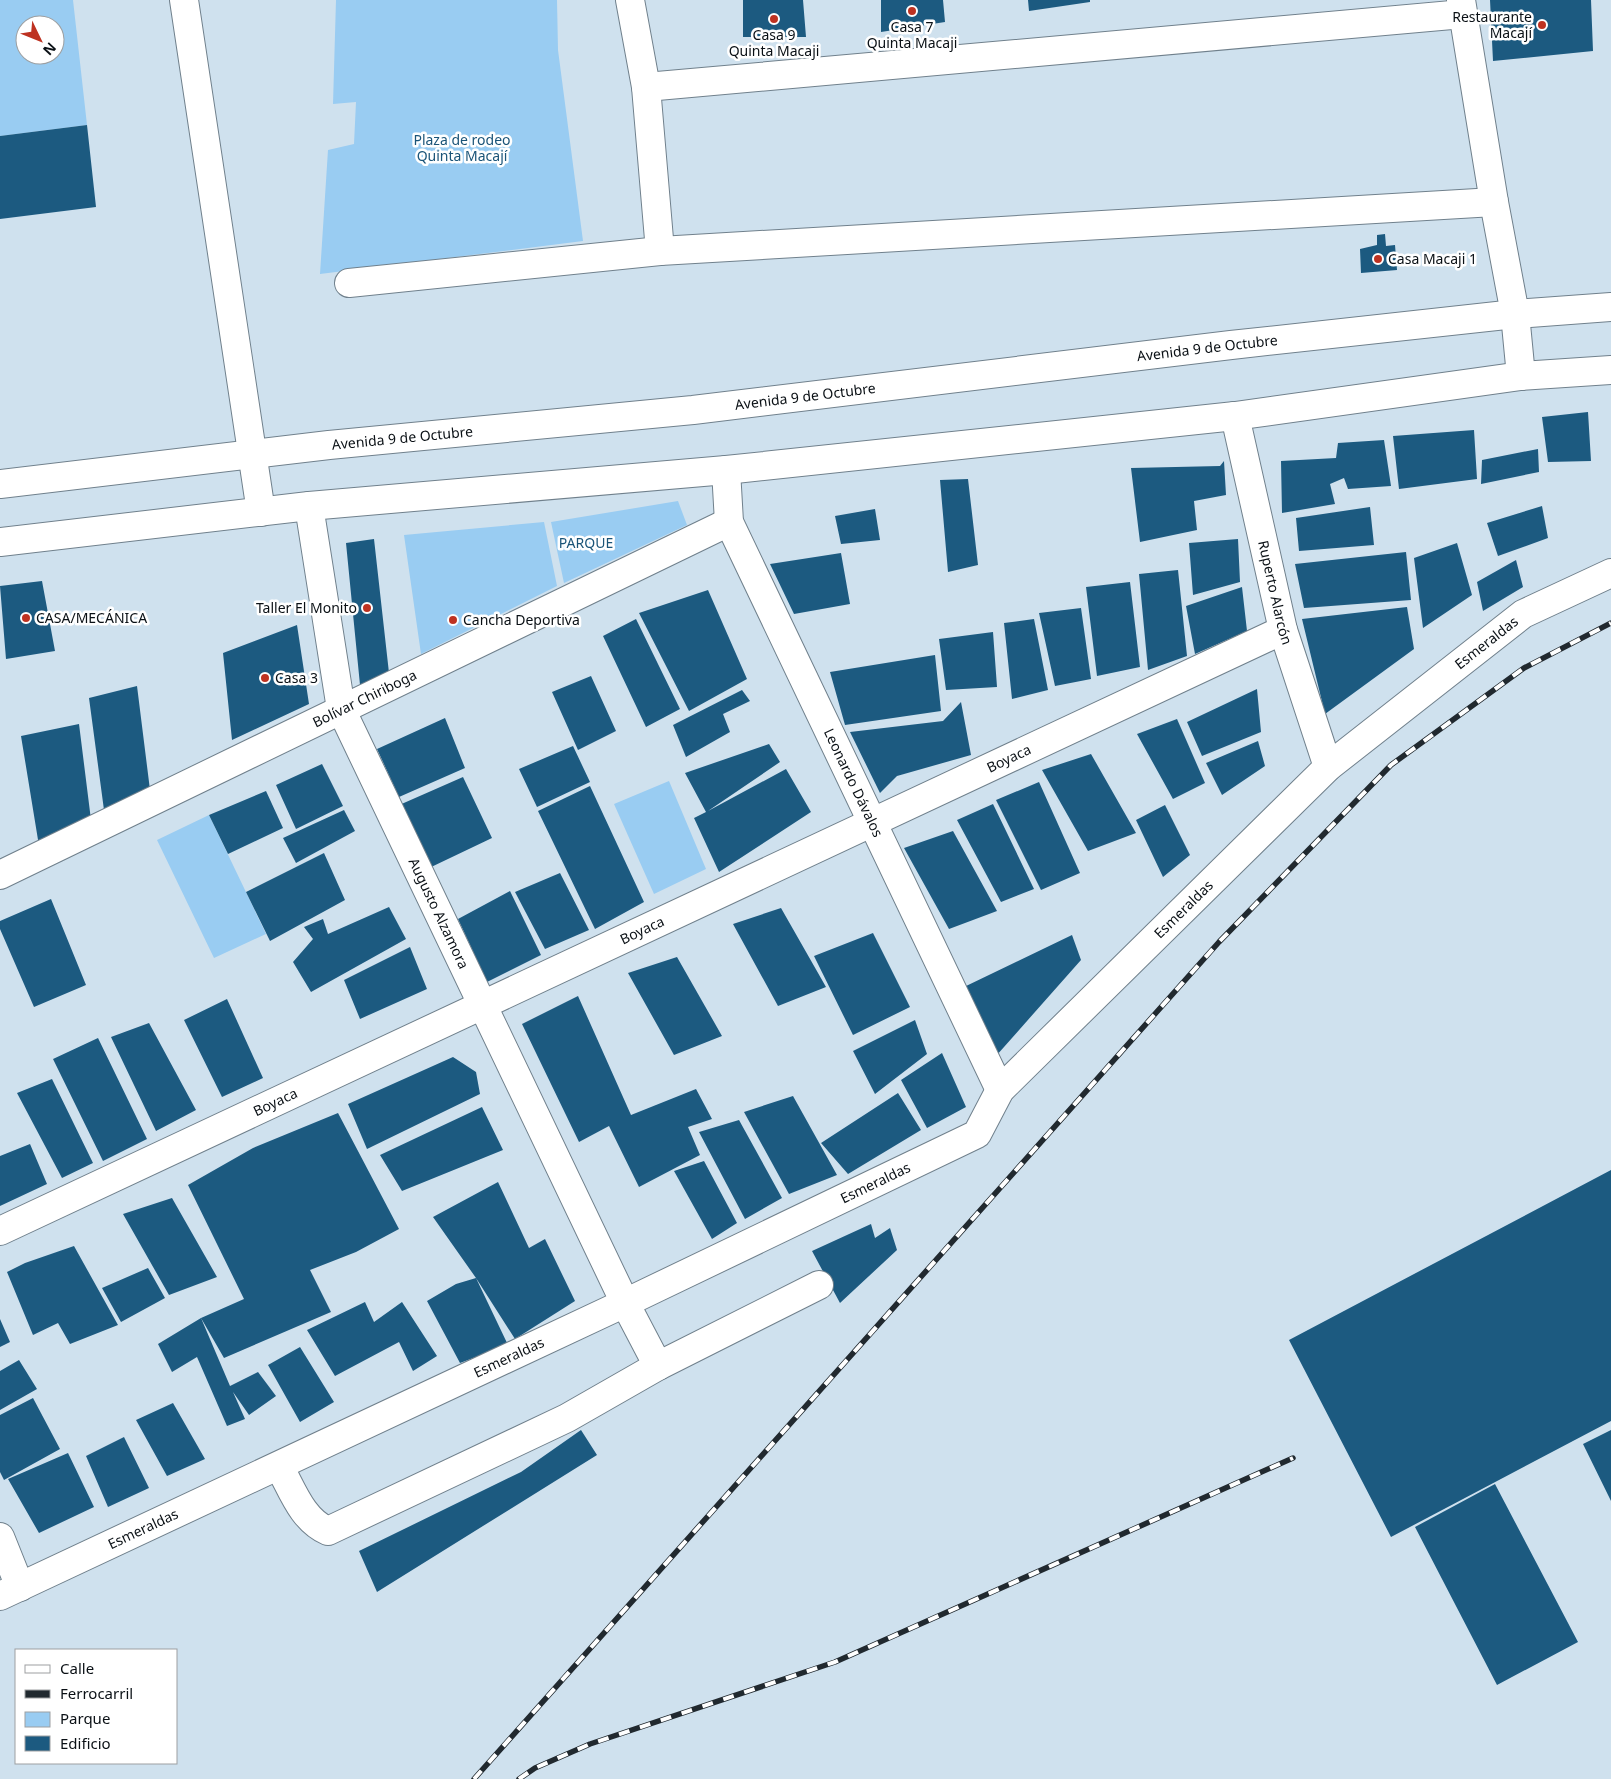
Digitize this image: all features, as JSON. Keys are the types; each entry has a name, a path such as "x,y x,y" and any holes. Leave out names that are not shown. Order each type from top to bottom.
{"street":[{"path":"184,0 261,512"},
{"path":"630,0 646,87 660,251"},
{"path":"646,87 1462,7 1494,202 1515,314 1521,376"},
{"path":"349,283 660,251 1494,202"},
{"name":"Avenida 9 de Octubre","path":"0,484 253,453 693,410 1515,314 1611,307"},
{"path":"0,542 309,506 726,470 1235,416 1521,376 1611,370"},
{"name":"Ruperto Alarcón","path":"1235,416 1283,630 1328,767"},
{"name":"Leonardo Dávalos","path":"726,470 729,522 1000,1090"},
{"name":"Augusto Alzamora","path":"309,506 341,709 483,1004 624,1304 658,1366"},
{"name":"Bolívar Chiriboga","path":"0,875 729,522"},
{"name":"Esmeraldas","path":"10,1591 624,1304 977,1134 1000,1090 1328,767 1523,614 1611,573"},
{"name":"Boyaca","path":"0,1231 1283,630"},
{"path":"279,1466 306,1514 317,1525 328,1531 567,1418 658,1366 819,1285"},
{"path":"0,1537 10,1591"}],"green space":[{"path":"0,0 73,0 87,125 0,136"},
{"name":"Plaza de rodeo Quinta Macají","path":"336,0 557,0 558,50 583,241 320,274 328,150 354,144 356,102 333,104"},
{"name":"PARQUE","path":"678,501 687,525 564,583 551,522"},
{"name":"Cancha Deportiva","path":"544,522 557,586 421,654 404,535"},
{"path":"669,781 706,869 654,894 614,804"},
{"path":"209,815 266,934 214,958 157,840"}],"building":[{"name":"Casa 9 Quinta Macaji","path":"743,0 803,0 806,37 743,37"},
{"name":"Casa 7 Quinta Macaji","path":"881,0 943,0 945,22 881,32"},
{"path":"1028,0 1090,0 1090,2 1029,11"},
{"name":"Restaurante Macají","path":"1490,0 1591,0 1593,51 1493,61"},
{"path":"87,125 96,207 0,219 0,136"},
{"name":"Casa Macaji 1","path":"1385,234 1386,246 1395,245 1397,270 1361,273 1360,249 1377,245 1377,235"},
{"path":"1588,412 1591,461 1548,462 1542,417"},
{"path":"1474,430 1477,479 1399,489 1393,436"},
{"path":"1384,440 1391,486 1348,489 1344,478 1330,484 1335,504 1282,513 1281,461 1336,458 1338,443"},
{"path":"1538,449 1539,472 1481,484 1482,460"},
{"path":"1224,461 1226,495 1194,501 1197,530 1140,542 1131,468 1220,466"},
{"path":"968,479 978,565 948,572 940,480"},
{"path":"1542,506 1548,538 1498,556 1487,523"},
{"path":"1370,507 1374,545 1299,551 1296,518"},
{"path":"875,509 880,540 841,544 835,516"},
{"name":"Taller El Monito","path":"374,539 389,673 360,685 346,543"},
{"path":"1238,539 1240,582 1193,595 1189,543"},
{"path":"1457,543 1472,595 1423,628 1414,558"},
{"path":"1406,552 1411,600 1304,608 1295,564"},
{"path":"841,553 850,604 794,614 770,564"},
{"path":"1516,560 1523,587 1483,611 1477,582"},
{"path":"1178,570 1187,656 1148,670 1139,574"},
{"name":"CASA/MECÁNICA","path":"42,581 55,651 6,659 0,586"},
{"path":"1130,582 1140,667 1097,676 1086,587"},
{"path":"1242,587 1247,631 1195,654 1186,606"},
{"path":"708,590 747,679 689,711 639,613"},
{"path":"1407,607 1414,649 1325,714 1302,619"},
{"path":"1081,608 1091,679 1055,686 1039,613"},
{"path":"636,619 680,709 646,727 603,636"},
{"path":"1034,619 1048,690 1012,699 1004,623"},
{"name":"Casa 3","path":"297,625 309,704 232,740 223,653"},
{"path":"993,632 997,687 946,690 939,639"},
{"path":"935,655 941,711 845,725 830,672"},
{"path":"591,676 616,731 578,750 552,692"},
{"path":"137,686 150,790 104,810 89,698"},
{"path":"1257,689 1261,732 1202,756 1187,722"},
{"path":"742,690 750,701 723,714 730,732 686,757 673,725"},
{"path":"961,702 971,755 897,776 880,793 850,732 943,721"},
{"path":"445,718 465,768 399,797 377,749"},
{"path":"1177,719 1205,783 1173,799 1137,734"},
{"path":"79,724 92,828 40,852 21,736"},
{"path":"1258,741 1265,766 1222,795 1206,763"},
{"path":"769,744 780,762 708,811 786,769 811,812 719,872 694,818 706,812 685,773"},
{"path":"573,746 590,782 537,807 519,769"},
{"path":"1091,754 1136,833 1088,851 1042,770"},
{"path":"322,764 343,806 296,829 276,785"},
{"path":"463,777 492,838 427,869 397,806"},
{"path":"1039,782 1080,873 1041,890 996,800"},
{"path":"590,786 644,902 595,929 538,811"},
{"path":"266,791 283,828 228,854 209,815"},
{"path":"993,804 1034,889 1001,902 957,820"},
{"path":"1165,805 1190,855 1163,877 1136,820"},
{"path":"344,810 355,831 296,863 283,838"},
{"path":"953,831 997,911 949,929 904,848"},
{"path":"324,853 345,900 270,941 246,892"},
{"path":"560,873 589,930 545,949 515,892"},
{"path":"510,891 541,955 487,982 458,919"},
{"path":"51,899 86,985 34,1007 0,929 0,921"},
{"path":"389,907 406,939 311,992 293,962 313,939 304,927 323,919 328,934"},
{"path":"781,908 826,987 778,1006 733,924"},
{"path":"873,933 910,1007 853,1035 814,956"},
{"path":"1072,935 1081,960 996,1056 964,987"},
{"path":"410,947 427,989 360,1019 344,980"},
{"path":"677,957 722,1036 674,1055 628,973"},
{"path":"578,996 631,1115 696,1089 712,1119 688,1127 700,1155 639,1187 609,1126 579,1142 522,1024"},
{"path":"227,999 263,1078 222,1097 184,1020"},
{"path":"915,1020 927,1054 875,1094 853,1051"},
{"path":"149,1023 196,1110 156,1131 111,1037"},
{"path":"98,1038 147,1139 103,1161 53,1059"},
{"path":"942,1053 966,1107 927,1128 901,1080"},
{"path":"453,1057 476,1072 480,1094 367,1149 348,1104"},
{"path":"52,1079 93,1163 62,1178 17,1093"},
{"path":"898,1093 921,1130 848,1174 821,1143"},
{"path":"793,1096 837,1175 789,1194 744,1112"},
{"path":"482,1107 503,1150 402,1191 380,1155"},
{"path":"338,1113 399,1229 356,1252 310,1270 331,1312 224,1358 201,1318 244,1299 188,1185 253,1148"},
{"path":"739,1120 782,1198 745,1219 699,1132"},
{"path":"30,1144 47,1184 0,1206 0,1156"},
{"path":"704,1161 737,1223 712,1239 674,1171"},
{"path":"1611,1170 1611,1421 1391,1537 1289,1340"},
{"path":"498,1182 529,1248 545,1239 575,1301 515,1339 476,1278 433,1217"},
{"path":"172,1198 217,1277 169,1295 123,1214"},
{"path":"871,1224 875,1238 890,1228 897,1250 840,1303 812,1251"},
{"path":"74,1246 118,1325 70,1344 58,1323 33,1335 7,1272 25,1263"},
{"path":"148,1268 165,1298 121,1322 102,1288"},
{"path":"476,1278 508,1345 460,1363 427,1301 456,1284"},
{"path":"365,1302 374,1322 402,1302 437,1356 413,1371 399,1342 335,1376 307,1330"},
{"path":"201,1318 230,1386 258,1372 276,1396 249,1415 233,1392 245,1419 227,1426 197,1357 172,1372 158,1344"},
{"path":"0,1319 10,1342 0,1347"},
{"path":"300,1347 334,1402 300,1422 268,1365"},
{"path":"19,1360 37,1389 0,1410 0,1371"},
{"path":"33,1398 60,1449 4,1480 0,1472 0,1415"},
{"path":"173,1403 205,1459 167,1476 136,1420"},
{"path":"581,1430 597,1455 377,1592 359,1551 521,1472"},
{"path":"1611,1430 1611,1501 1583,1444"},
{"path":"124,1437 149,1488 108,1507 86,1456"},
{"path":"68,1453 94,1507 39,1533 8,1479"},
{"path":"1495,1484 1578,1642 1497,1685 1415,1527"}],"railway":[{"path":"474,1779 1219,942 1391,765 1524,668 1611,623"},
{"path":"519,1779 535,1768 590,1744 835,1662 1293,1458"}],"place":[{"name":"Casa 7 Quinta Macaji","path":"912,11"},
{"name":"Casa 9 Quinta Macaji","path":"774,19"},
{"name":"Restaurante Macají","path":"1542,25"},
{"name":"Casa Macaji 1","path":"1378,259"},
{"name":"Taller El Monito","path":"367,608"},
{"name":"CASA/MECÁNICA","path":"26,618"},
{"name":"Cancha Deportiva","path":"453,620"},
{"name":"Casa 3","path":"265,678"}]}
